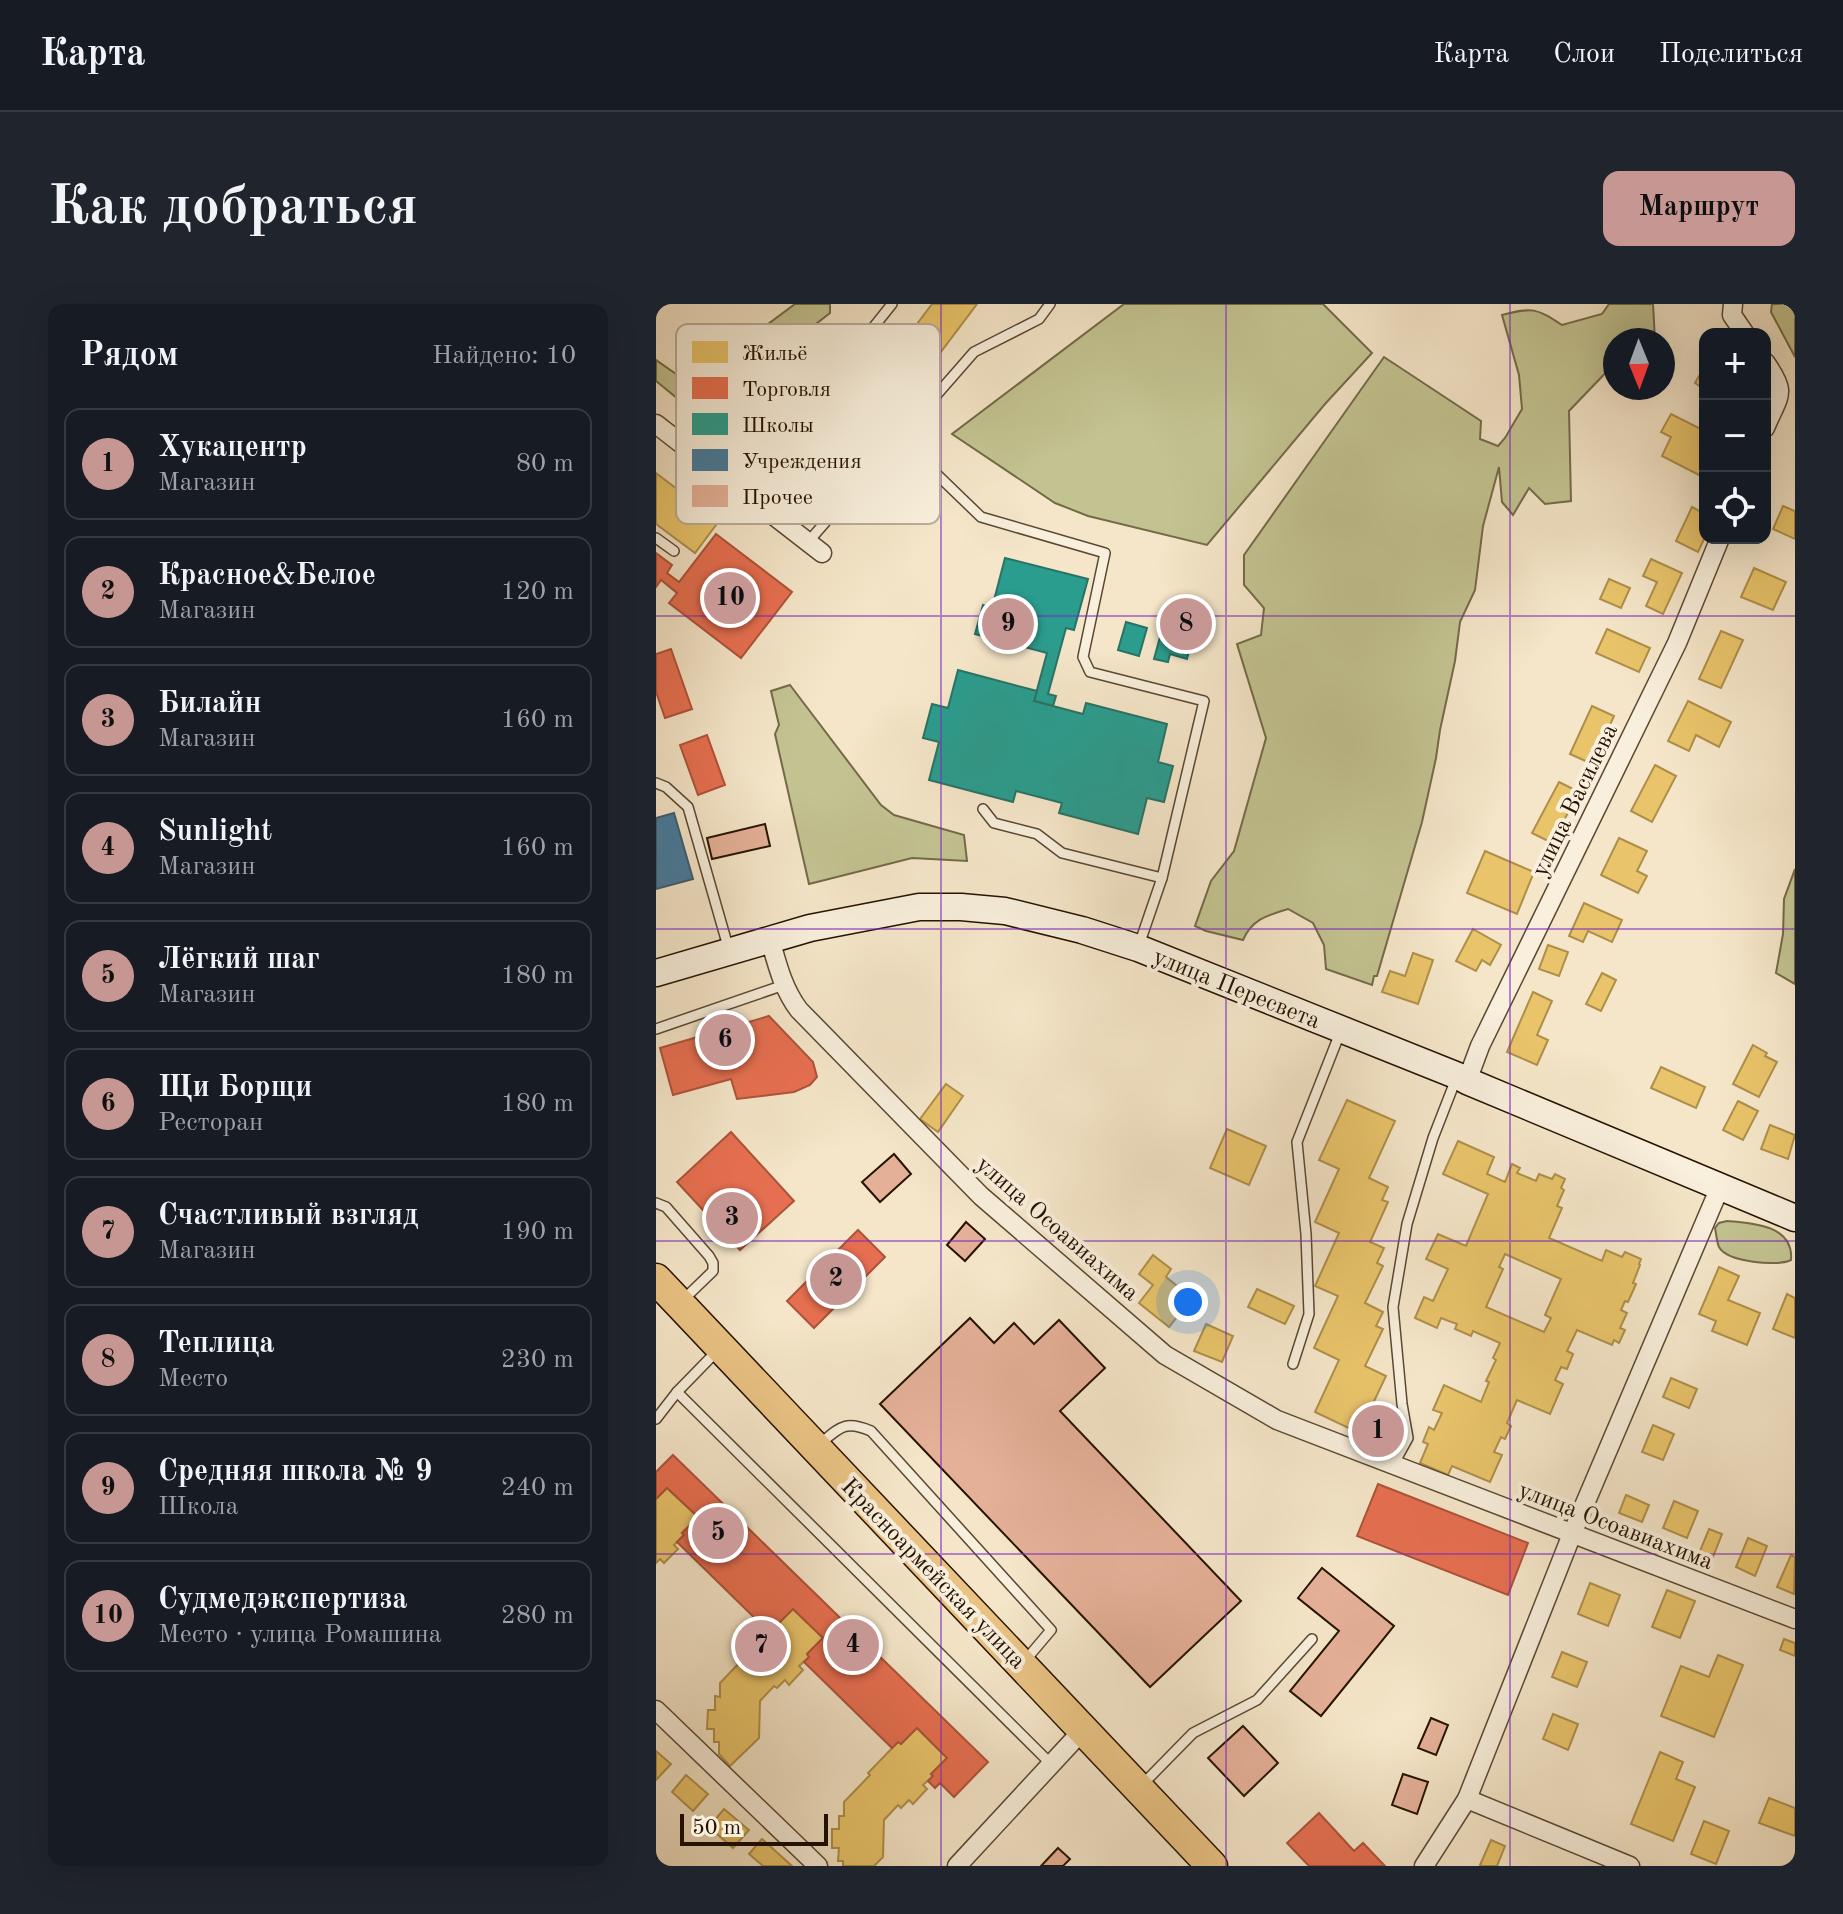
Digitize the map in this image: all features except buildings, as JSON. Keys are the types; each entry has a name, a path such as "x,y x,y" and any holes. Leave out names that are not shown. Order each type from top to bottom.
{"main road":[{"name":"улица Пересвета","path":"656,973 810,928 919,907 1005,911 1138,948 1795,1218"},
{"name":"Красноармейская улица","path":"656,1279 1212,1866"}],"street":[{"path":"1733,304 1732,315 1741,328"},
{"path":"1771,370 1780,390 1771,413"},
{"path":"656,424 676,440"},
{"path":"784,524 815,548"},
{"name":"улица Василева","path":"1463,1079 1677,643 1718,544"},
{"name":"улица Осоавиахима","path":"770,939 784,985 799,1010 981,1196 1165,1355 1277,1420 1795,1619"},
{"path":"1424,1866 1467,1799 1572,1534 1720,1187"},
{"path":"656,1710 818,1866"},
{"path":"957,1866 1083,1730"},
{"path":"1467,1799 1630,1866"}],"lane":[{"path":"876,324 892,304"},
{"path":"940,394 974,352 1039,319 1050,304"},
{"path":"940,477 981,517 1105,553 1083,657 1090,672 1204,701 1162,878 1138,948"},
{"path":"815,548 834,524"},
{"path":"656,538 674,551"},
{"path":"656,783 666,787 688,807 729,950"},
{"path":"983,809 994,823 1037,834 1062,853 1162,878"},
{"path":"656,1029 784,985"},
{"path":"1293,1364 1309,1314 1306,1234 1297,1142 1341,1030"},
{"path":"1393,1465 1408,1438 1393,1307 1407,1224 1433,1138 1463,1079"},
{"path":"656,1203 666,1207 713,1263 713,1271 679,1303"},
{"path":"656,1419 677,1392 721,1347"},
{"path":"677,1392 1051,1764"},
{"path":"815,1449 842,1426 857,1425 871,1431 1051,1630 1022,1665"},
{"path":"1139,1788 1193,1733 1257,1700 1312,1639"}],"green space":[{"path":"795,304 830,304 830,313 816,324 768,324"},
{"path":"1124,304 1323,304 1372,353 1325,404 1207,545 1088,516 1055,503 952,434"},
{"path":"1609,304 1653,304 1654,328 1603,328 1603,376 1569,411 1571,501 1545,504 1529,488 1513,515 1502,502 1499,467 1483,526 1475,590 1460,622 1422,822 1372,985 1326,969 1324,945 1313,923 1288,909 1256,923 1243,940 1195,926 1211,881 1234,851 1266,738 1237,644 1261,635 1264,608 1244,585 1244,555 1384,357 1481,421 1480,439 1498,446 1522,409 1519,375 1502,315 1534,311 1562,325 1602,314"},
{"path":"1772,304 1795,304 1795,357 1771,312"},
{"path":"656,360 676,374 676,397 656,381"},
{"path":"790,685 881,805 894,815 964,835 967,861 912,858 809,884 775,734 779,725 771,691"},
{"path":"1795,869 1795,984 1776,973 1783,934 1784,899"},
{"path":"1727,1221 1759,1225 1779,1233 1790,1248 1791,1260 1753,1262 1724,1252 1718,1245 1715,1228"}],"place":[{"name":"Судмедэкспертиза","path":"730,598"},
{"name":"Средняя школа № 9","path":"1008,624"},
{"name":"Теплица","path":"1186,624"},
{"name":"Щи Борщи","path":"725,1040"},
{"name":"Билайн","path":"732,1218"},
{"name":"Красное&Белое","path":"836,1279"},
{"name":"Хукацентр","path":"1378,1431"},
{"name":"Лёгкий шаг","path":"718,1533"},
{"name":"Sunlight","path":"853,1645"},
{"name":"Счастливый взгляд","path":"761,1646"}]}
